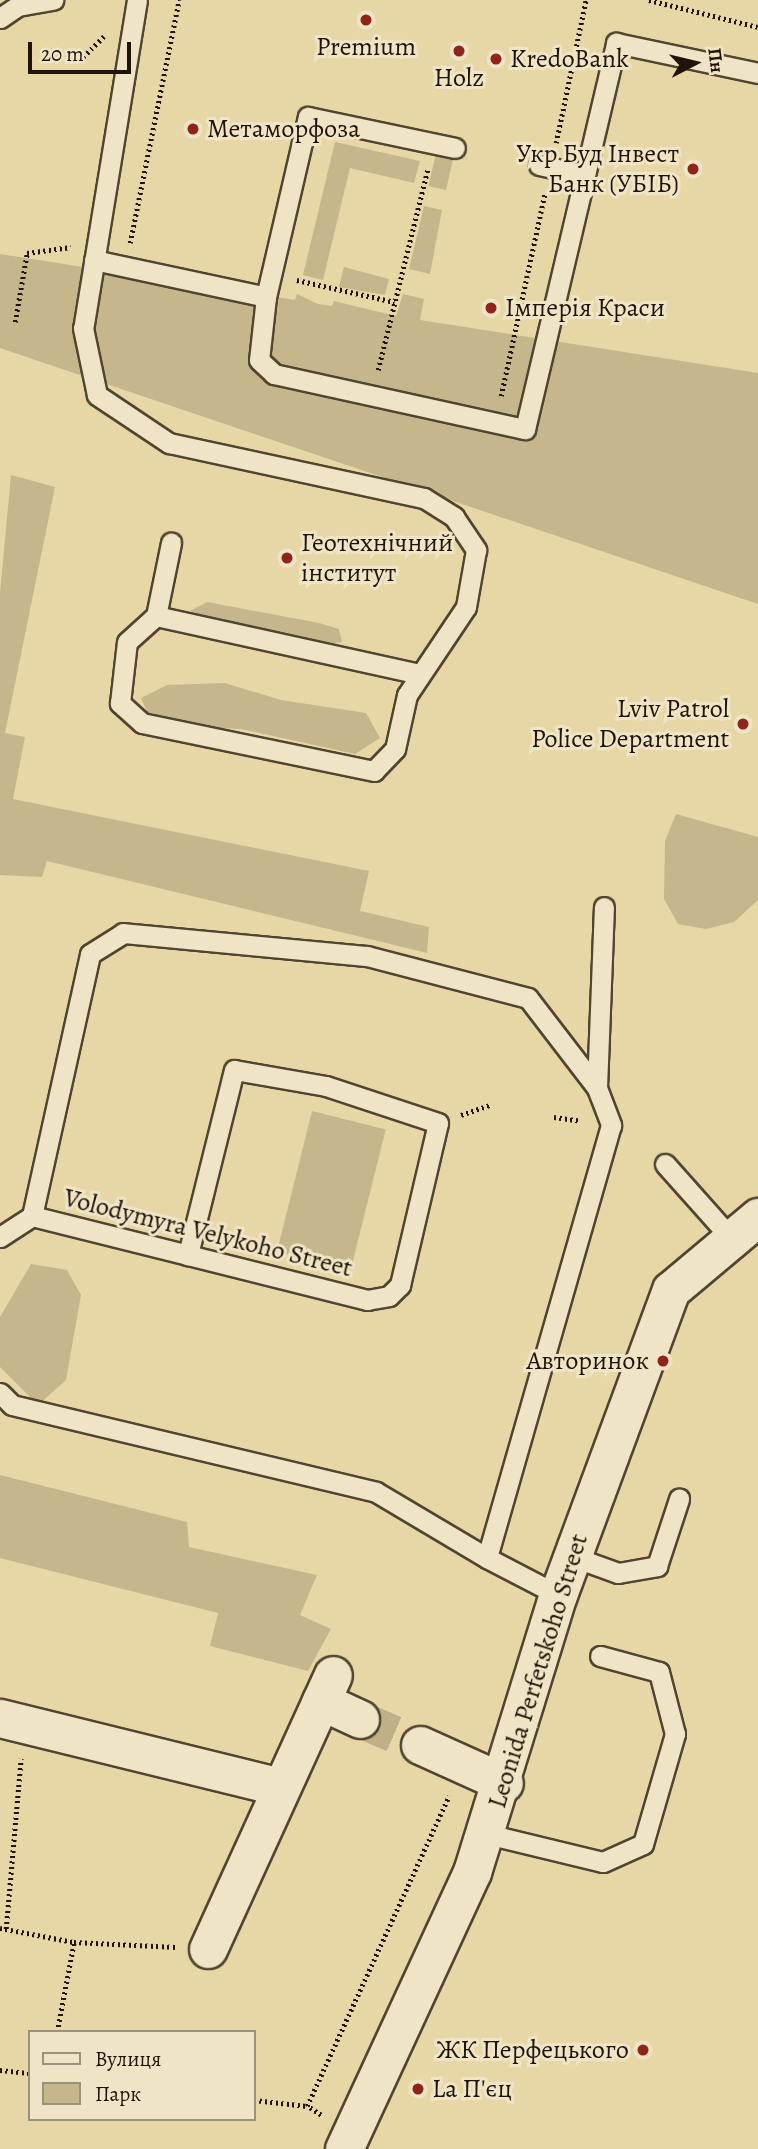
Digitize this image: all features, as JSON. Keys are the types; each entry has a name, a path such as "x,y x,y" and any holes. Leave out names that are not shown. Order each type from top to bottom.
{"street":[{"name":"Leonida Perfetskoho Street","path":"344,2149 486,1834 504,1783 571,1556 671,1290 745,1228"},
{"path":"208,1949 327,1688 360,1718"},
{"path":"0,1718 281,1787"},
{"path":"420,1745 504,1783"}],"lane":[{"path":"0,18 18,6 53,0"},
{"path":"137,0 83,328 97,394 169,443 424,498 454,517 476,550 466,607 419,674 387,762 358,772 128,716 119,687 127,642 156,616 171,543"},
{"path":"456,148 309,117 266,297 259,360 274,374 525,429 616,43 758,73"},
{"path":"545,166 585,175"},
{"path":"94,260 266,297"},
{"path":"156,616 419,674"},
{"path":"597,1088 604,907"},
{"path":"32,1216 90,954 123,933 367,956 528,998 597,1088 611,1125 486,1558"},
{"name":"Volodymyra Velykoho Street","path":"0,1237 32,1216 188,1255 368,1300 389,1296 400,1285 438,1123 326,1086 234,1070 188,1255"},
{"path":"665,1164 745,1228"},
{"path":"0,1393 12,1405 376,1492 486,1558 558,1595"},
{"path":"571,1556 618,1573 657,1566 679,1499"},
{"path":"486,1834 603,1862 643,1844 675,1734 659,1672 600,1656"}],"path":[{"path":"130,240 180,0"},
{"path":"488,400 500,403 545,166 586,0"},
{"path":"649,0 758,27"},
{"path":"79,61 107,33"},
{"path":"377,375 434,143"},
{"path":"15,322 27,253 75,247"},
{"path":"293,293 299,267"},
{"path":"296,280 395,302"},
{"path":"365,373 389,378"},
{"path":"21,1752 3,1929 74,1942 208,1949"},
{"path":"307,2106 464,1765"},
{"path":"57,2030 74,1942"},
{"path":"0,2070 28,2073"},
{"path":"256,2099 307,2106 326,2118"}],"green space":[{"path":"335,142 420,161 414,183 350,168 323,280 303,275"},
{"path":"437,149 455,153 446,190 428,186"},
{"path":"424,206 442,210 430,274 409,269"},
{"path":"0,254 295,300 297,294 318,304 332,306 334,301 396,316 403,294 424,299 420,320 758,373 758,604 0,348"},
{"path":"344,267 389,279 385,295 339,287"},
{"path":"11,475 55,487 5,733 25,737 13,799 369,871 360,911 429,927 427,953 47,861 42,877 0,875 0,593"},
{"path":"207,602 319,623 339,629 342,642 301,648 190,611"},
{"path":"225,683 281,700 366,713 380,738 355,754 241,729 153,725 141,698 167,685"},
{"path":"676,814 758,837 758,900 734,922 706,929 678,924 664,899 665,841"},
{"path":"312,1111 386,1129 351,1270 277,1252"},
{"path":"31,1264 67,1270 81,1295 66,1380 38,1405 0,1367 0,1317"},
{"path":"0,1475 187,1522 189,1547 317,1575 300,1615 331,1629 308,1671 210,1646 218,1613 0,1558"}],"tunnel":[{"path":"360,1719 420,1745"}],"place":[{"name":"Premium","path":"366,20"},
{"name":"Holz","path":"459,51"},
{"name":"KredoBank","path":"496,59"},
{"name":"Метаморфоза","path":"193,129"},
{"name":"Укр Буд Інвест Банк (УБІБ)","path":"693,169"},
{"name":"Імперія Краси","path":"491,308"},
{"name":"Геотехнічний інститут","path":"287,558"},
{"name":"Lviv Patrol Police Department","path":"743,724"},
{"name":"Авторинок","path":"663,1361"},
{"name":"ЖК Перфецького","path":"643,2050"},
{"name":"La П'єц","path":"418,2089"}]}
